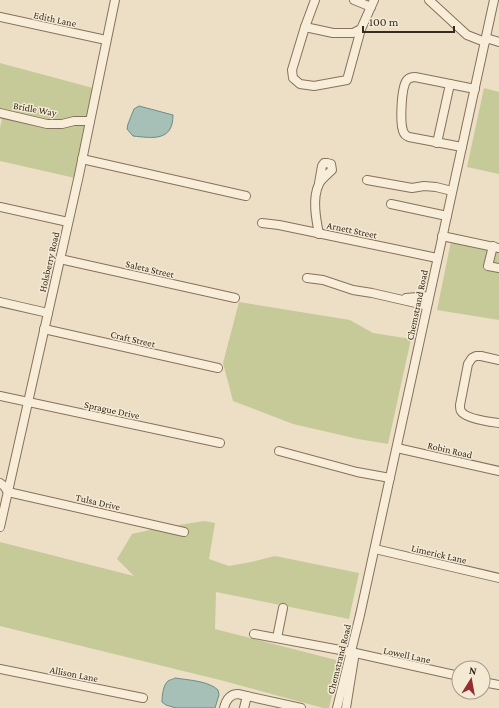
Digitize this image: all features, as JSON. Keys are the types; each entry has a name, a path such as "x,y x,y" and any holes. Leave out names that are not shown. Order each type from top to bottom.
{"street":[{"name":"Holsberry Road","path":"0,527 82,159 115,0"},
{"path":"315,0 292,70 293,78 300,84 314,86 347,80 362,29 372,3 354,0"},
{"path":"429,0 467,35 499,42"},
{"name":"Chemstrand Road","path":"346,708 353,653 360,615 494,0"},
{"name":"Edith Lane","path":"0,17 106,40"},
{"path":"305,27 333,33 353,33 362,29"},
{"path":"462,147 406,136 402,129 402,100 405,82 408,79 415,77 474,89"},
{"path":"437,143 450,84"},
{"name":"Bridle Way","path":"0,113 47,124 90,121"},
{"path":"82,159 246,196"},
{"path":"366,180 412,188 424,186 452,191"},
{"path":"319,183 315,202 319,234"},
{"path":"391,204 447,216"},
{"path":"0,207 68,222"},
{"name":"Arnett Street","path":"262,223 279,225 438,258"},
{"path":"442,236 496,247 488,266 499,268"},
{"name":"Saleta Street","path":"60,259 236,298"},
{"path":"307,278 322,280 353,290 399,299 429,299"},
{"path":"0,302 48,313"},
{"name":"Craft Street","path":"44,329 218,368"},
{"path":"499,360 481,356 472,358 468,364 460,405 460,411 470,418 499,423"},
{"name":"Sprague Drive","path":"0,396 220,443"},
{"name":"Robin Road","path":"397,448 499,471"},
{"path":"279,450 357,472 390,478"},
{"path":"0,483 7,489 8,492"},
{"name":"Tulsa Drive","path":"8,492 184,532"},
{"name":"Limerick Lane","path":"375,549 499,578"},
{"path":"277,638 283,608"},
{"name":"Lowell Lane","path":"254,634 353,653 451,674"},
{"name":"Chemstrand Road","path":"337,708 353,653"},
{"name":"Allison Lane","path":"0,669 143,698"},
{"path":"224,708 227,700 232,695 238,694 267,704 301,708"},
{"path":"244,708 247,696"}],"green space":[{"path":"0,63 93,88 75,178 0,161 0,128 2,119 0,118"},
{"path":"484,88 499,92 499,174 467,167"},
{"path":"451,241 499,251 499,320 437,310"},
{"path":"239,302 350,320 373,333 411,339 388,444 358,439 293,424 233,401 223,363"},
{"path":"204,521 215,523 209,559 229,566 275,556 359,573 349,619 216,592 215,629 340,661 329,708 323,708 224,681 0,626 0,542 134,576 117,559 132,534 154,529 186,536 188,529 173,526"}],"water":[{"path":"139,106 173,115 172,124 169,130 165,134 154,137 133,136 127,129 128,124 134,109"},
{"path":"175,678 198,681 218,690 219,695 215,708 176,708 162,702 165,685 168,681"}]}
